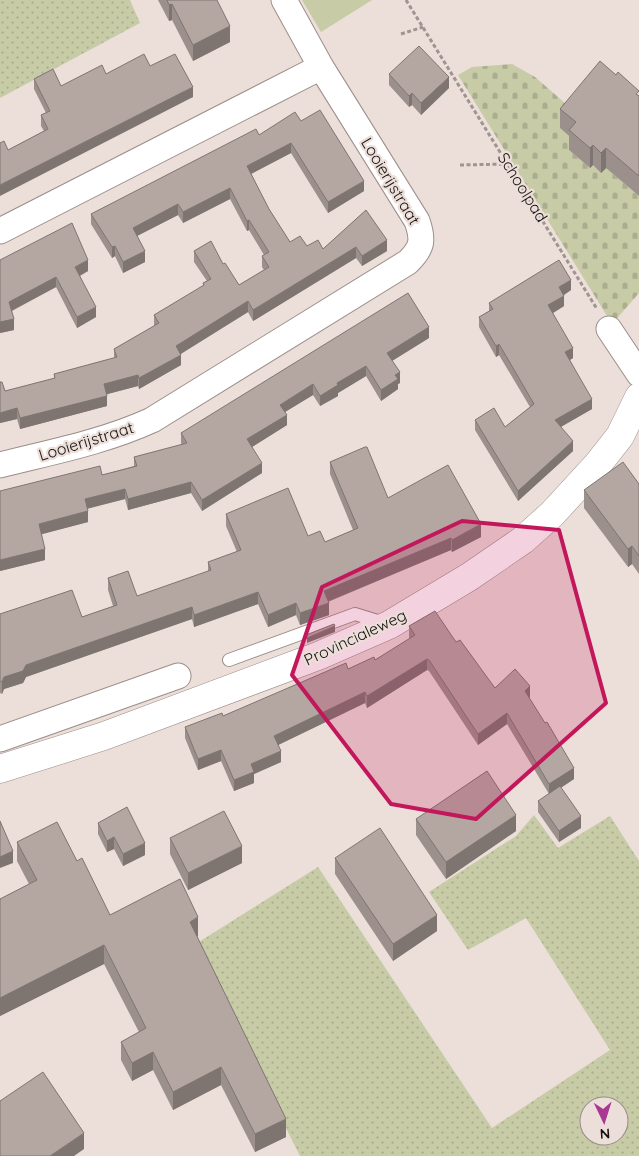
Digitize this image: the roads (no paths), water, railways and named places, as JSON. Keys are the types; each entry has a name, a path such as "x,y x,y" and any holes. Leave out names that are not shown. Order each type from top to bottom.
{"street":[{"name":"Looierijstraat","path":"0,465 98,440 128,431 152,420 408,262 418,252 422,236 417,221 321,67 284,0"},
{"path":"0,231 321,67"},
{"path":"609,329 639,374"},
{"name":"Provincialeweg","path":"0,769 104,736 318,656 389,625 469,578 523,540 552,514 598,464 620,436 639,397"},
{"path":"27,760 8,736 178,676"}],"lane":[{"path":"229,660 356,614 389,625"}]}
